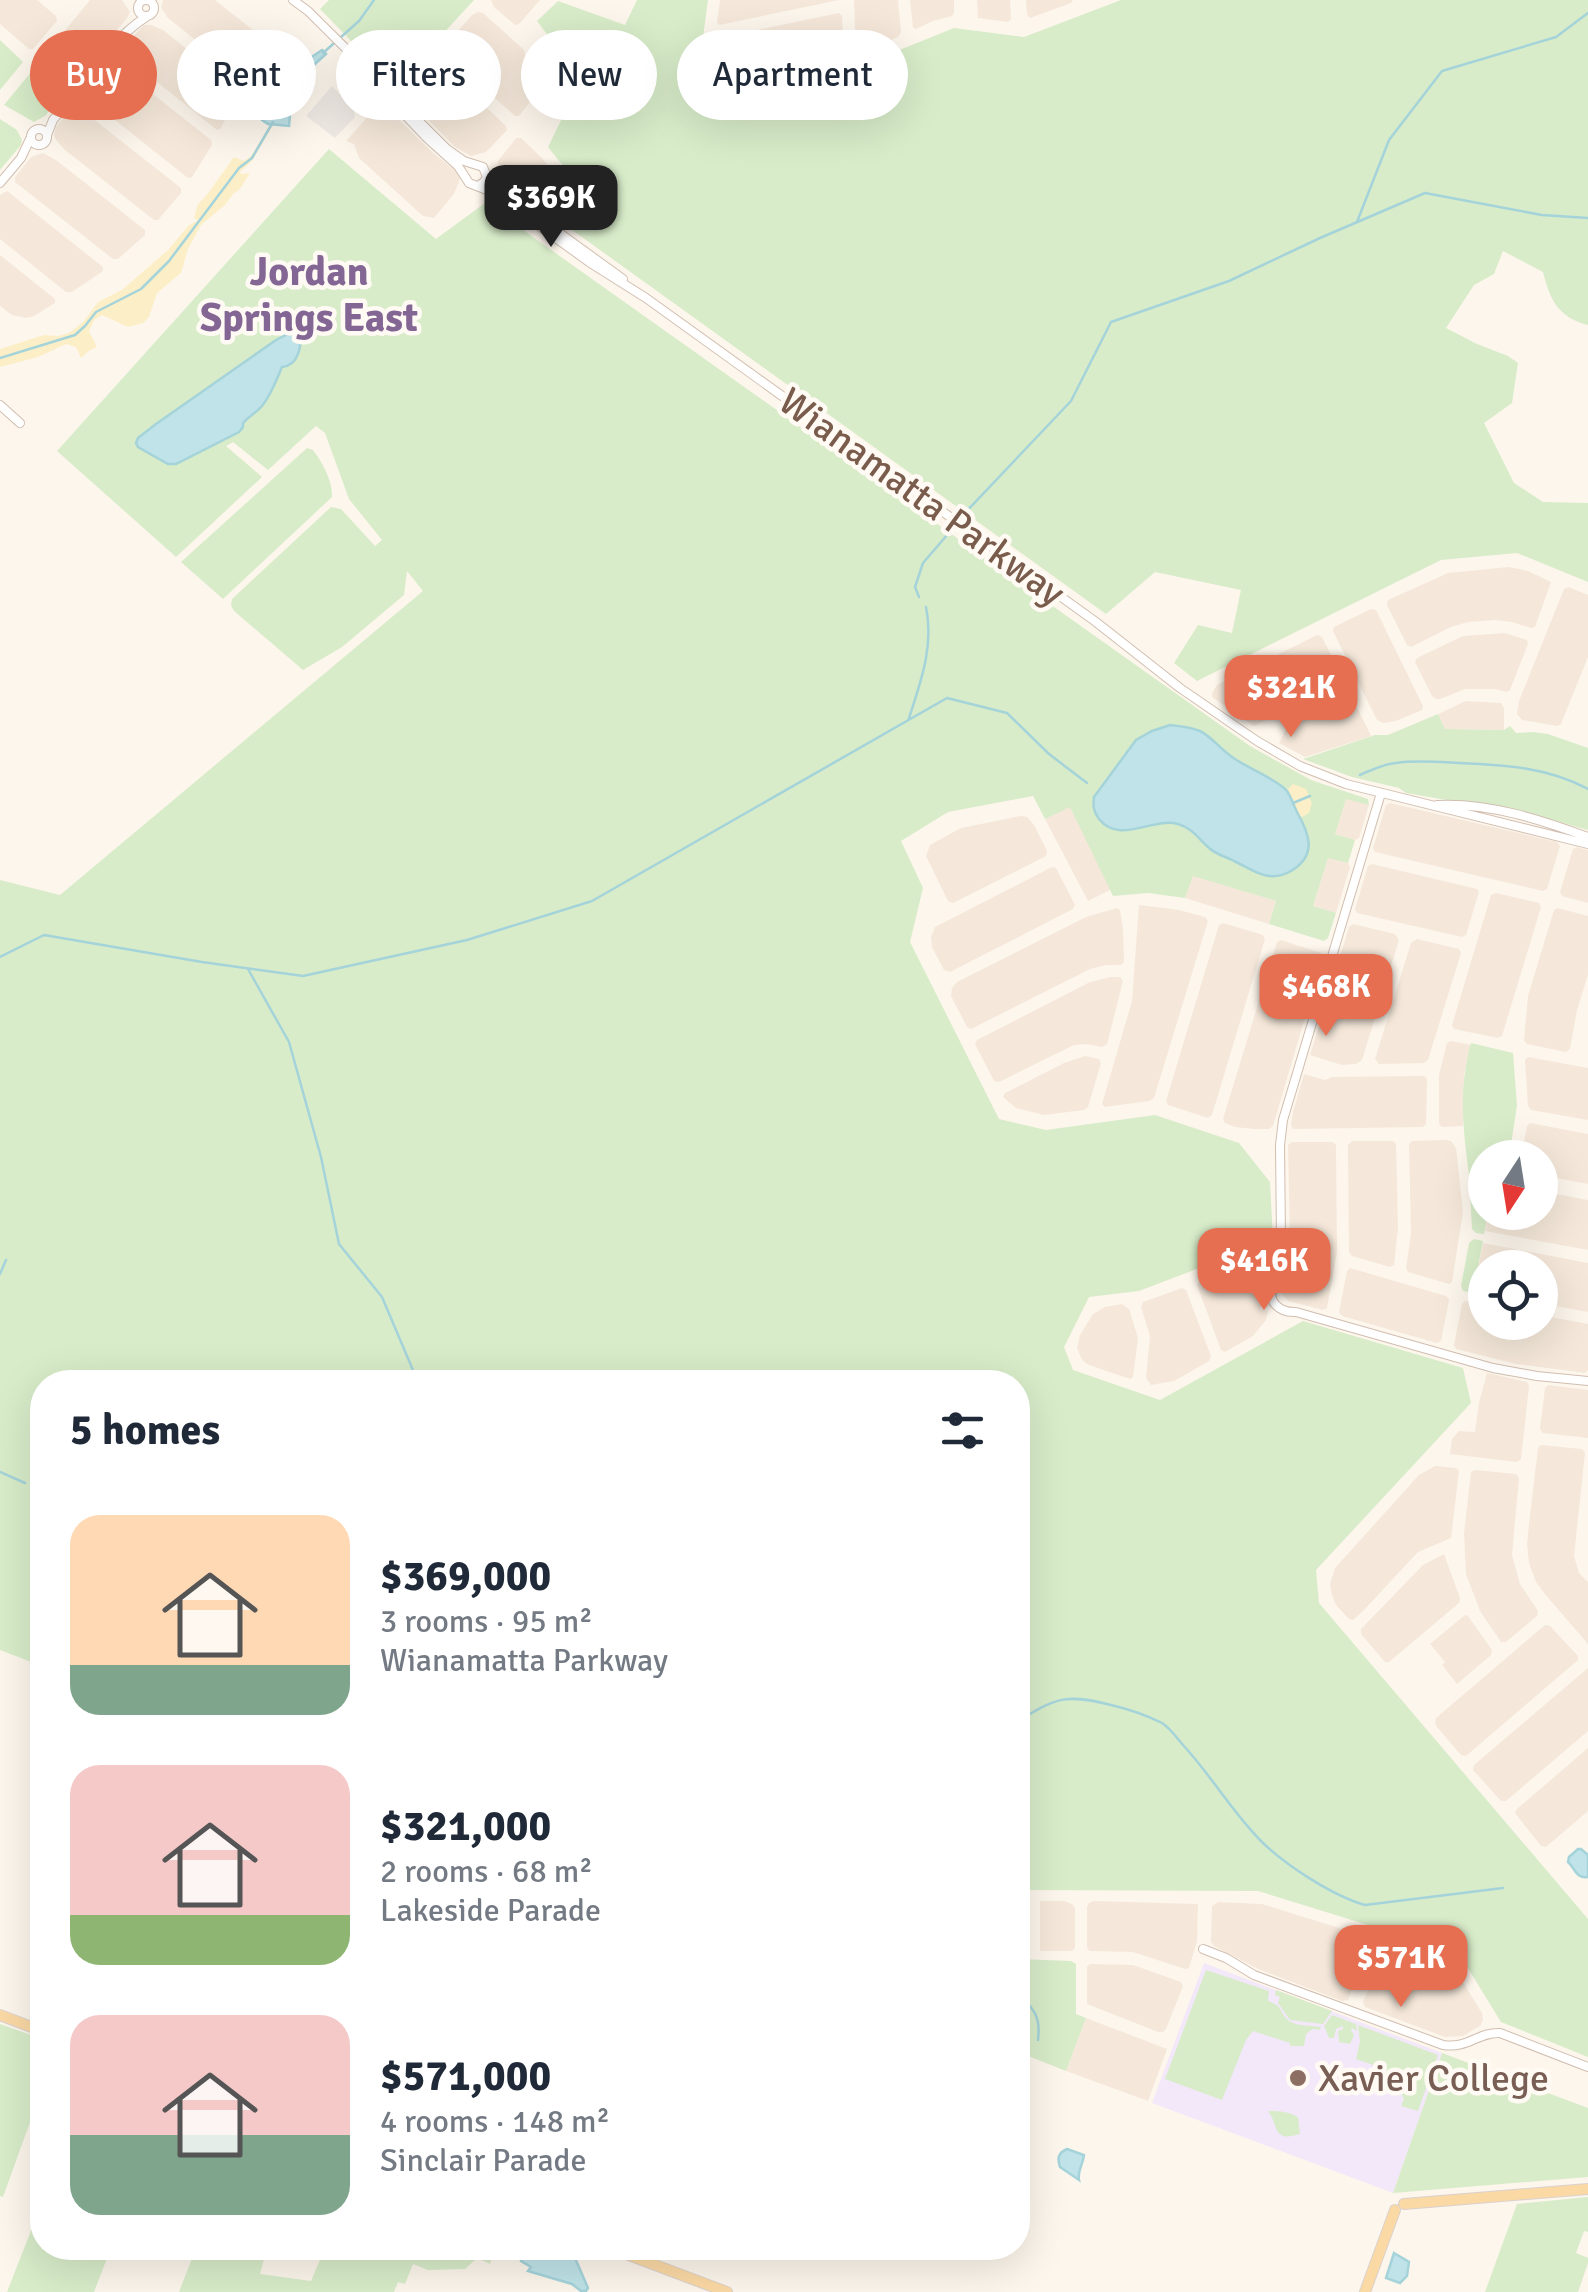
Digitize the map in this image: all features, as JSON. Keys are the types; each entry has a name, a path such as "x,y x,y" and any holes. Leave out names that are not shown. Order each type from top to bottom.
{"main road":[{"path":"0,2015 30,2026"},
{"path":"1365,2292 1400,2207 1588,2189"},
{"path":"642,2260 727,2292"}],"street":[{"path":"128,30 139,4 145,0 155,3 152,14 130,27"},
{"path":"293,0 336,40"},
{"path":"301,0 308,11"},
{"path":"137,10 146,17"},
{"path":"34,142 32,132 53,120"},
{"path":"0,183 34,142 45,142 53,120"},
{"path":"409,120 458,166 471,184 478,186 484,182 487,175 483,167 462,160 418,120"},
{"path":"38,128 47,135"},
{"path":"466,178 468,168 474,165"},
{"name":"Wianamatta Parkway","path":"487,175 500,190 646,298 1270,750 1336,781 1432,805 1494,810 1553,825 1588,841"},
{"name":"Wianamatta Parkway","path":"478,186 646,298"},
{"path":"0,406 20,423"},
{"path":"1381,793 1283,1120 1282,1240 1271,1294 1276,1306 1285,1311 1493,1368 1588,1382"},
{"path":"1202,1949 1254,1975 1444,2046 1462,2046 1500,2032 1588,2066"}],"shaded area":[{"path":"0,0 37,0 57,21 49,30 30,30 30,49 0,24"},
{"path":"90,0 122,0 130,12 117,30 65,30"},
{"path":"163,0 215,0 253,30 183,30 161,8"},
{"path":"491,0 540,0 515,25"},
{"path":"720,0 839,0 719,25"},
{"path":"854,0 898,0 901,30 855,30"},
{"path":"910,0 954,0 954,13 916,29"},
{"path":"977,0 1010,0 1011,19 1008,22 978,18"},
{"path":"1026,0 1073,0 1030,18"},
{"path":"483,13 521,47 519,116 501,104 501,30 459,30 472,15"},
{"path":"839,13 842,16 843,30 757,30"},
{"path":"151,25 177,41 177,98 157,82 157,30 139,30"},
{"path":"332,86 336,90 336,120 352,120 335,138 311,120 316,120 316,104"},
{"path":"157,97 177,113 177,120 186,120 211,140 212,145 188,178 115,120 157,120"},
{"path":"62,120 95,120 181,188 181,193 154,220 65,150 54,135"},
{"path":"204,120 225,120 217,130"},
{"path":"365,120 399,120 456,171 460,179 454,194 434,218 423,216 359,158 354,144 346,141"},
{"path":"428,120 500,120 506,126 507,130 486,152 471,156 455,147"},
{"path":"516,138 521,138 541,157 562,182 564,197 558,219 554,220 498,177 498,161"},
{"path":"43,153 145,230 145,235 113,259 15,182 31,157"},
{"path":"7,191 103,267 103,271 66,292 0,239 0,195"},
{"path":"0,255 55,299 55,303 26,318 12,315 0,306"},
{"path":"1509,567 1551,582 1535,627 1496,620 1468,622 1411,647 1407,645 1388,600 1448,573"},
{"path":"1568,587 1588,595 1588,657 1561,724 1522,720 1517,714 1519,701"},
{"path":"1371,609 1376,610 1423,706 1422,710 1396,721 1377,720 1333,631"},
{"path":"1505,633 1527,640 1528,644 1510,690 1465,689 1440,699 1432,696 1415,662 1417,658 1463,636"},
{"path":"1317,635 1322,637 1343,679 1341,683 1254,726 1212,697 1217,685"},
{"path":"1351,695 1371,736 1305,757 1279,743 1289,723"},
{"path":"1466,701 1501,703 1504,730 1445,729 1438,714"},
{"path":"1346,798 1369,805 1355,840 1335,834"},
{"path":"1386,805 1557,842 1560,846 1547,889 1375,852"},
{"path":"1070,806 1112,889 1088,901 1045,819"},
{"path":"1021,816 1034,825 1046,856 953,903 948,901 926,856 930,845 961,828"},
{"path":"1573,849 1588,850 1588,903 1560,892"},
{"path":"1328,857 1350,867 1336,913 1313,906"},
{"path":"1368,866 1477,889 1466,935 1357,913"},
{"path":"1052,867 1075,905 1073,909 950,972 944,970 932,947 935,927"},
{"path":"1192,875 1276,901 1269,924 1185,898"},
{"path":"1491,895 1539,903 1541,907 1502,1036 1498,1038 1454,1029 1452,1025"},
{"path":"1139,905 1179,910 1208,921 1154,1098 1105,1107 1102,1104 1132,1001"},
{"path":"1117,908 1123,928 1121,965 1090,969 971,1029 967,1027 951,996 957,982 1086,917"},
{"path":"1554,910 1588,916 1588,975 1570,1049 1566,1052 1527,1044 1524,1040 1528,996"},
{"path":"1353,924 1395,934 1399,940 1362,1060 1342,1065 1310,1055"},
{"path":"1219,925 1263,935 1265,939 1208,1118 1166,1101"},
{"path":"1417,939 1459,949 1461,953 1428,1060 1379,1064 1375,1059 1411,943"},
{"path":"1281,940 1323,957 1273,1126 1235,1127 1223,1119 1277,942"},
{"path":"1111,977 1123,981 1107,1044 1074,1045 994,1081 975,1044 977,1040 1090,982"},
{"path":"1447,1043 1471,1045 1464,1074 1463,1126 1442,1127 1439,1075"},
{"path":"1085,1056 1101,1063 1084,1110 1044,1115 1016,1108 1003,1097 1064,1063"},
{"path":"1528,1057 1588,1068 1588,1120 1531,1110 1525,1060"},
{"path":"1304,1074 1325,1080 1424,1076 1426,1124 1293,1129 1293,1112"},
{"path":"1530,1123 1588,1134 1588,1184 1558,1178 1558,1140 1524,1140"},
{"path":"1445,1140 1456,1148 1463,1212 1449,1284 1408,1272 1406,1268 1411,1234 1409,1144"},
{"path":"1352,1141 1396,1144 1398,1228 1394,1265 1390,1267 1349,1252 1348,1145"},
{"path":"1288,1145 1336,1145 1337,1252 1327,1308 1323,1310 1288,1301 1282,1294 1290,1240"},
{"path":"1558,1194 1588,1200 1588,1250 1485,1231 1558,1230"},
{"path":"1483,1243 1520,1250 1482,1250"},
{"path":"1265,1257 1270,1260 1261,1308 1268,1311 1266,1320 1253,1336 1225,1352 1197,1285"},
{"path":"1558,1257 1588,1263 1588,1312 1558,1306"},
{"path":"1350,1268 1446,1296 1449,1300 1441,1341 1342,1316 1339,1312"},
{"path":"1182,1288 1211,1356 1209,1361 1174,1381 1151,1385 1146,1378 1150,1336 1141,1307 1143,1302"},
{"path":"1468,1302 1468,1340 1558,1340 1558,1318 1588,1324 1588,1370 1585,1373 1516,1364 1456,1349 1462,1304"},
{"path":"1122,1304 1129,1309 1138,1338 1130,1379 1089,1365 1077,1348 1093,1314"},
{"path":"1487,1373 1527,1382 1529,1386 1521,1459 1517,1462 1450,1454 1452,1439 1459,1431 1475,1432"},
{"path":"1548,1385 1588,1390 1588,1438 1543,1433 1540,1429"},
{"path":"1541,1445 1582,1449 1585,1453 1574,1556 1579,1573 1588,1582 1588,1644 1544,1593 1529,1563 1529,1524"},
{"path":"1435,1466 1459,1471 1451,1538 1418,1552 1364,1610 1349,1619 1332,1595 1330,1584 1335,1568 1419,1475"},
{"path":"1471,1472 1516,1474 1519,1478 1512,1555 1520,1584 1538,1611 1506,1642 1501,1642 1480,1611 1466,1574 1464,1533"},
{"path":"1444,1554 1459,1603 1385,1662 1361,1629 1423,1565"},
{"path":"1465,1615 1492,1650 1457,1684 1430,1644"},
{"path":"1545,1625 1578,1660 1466,1756 1461,1755 1437,1727 1436,1718"},
{"path":"1588,1668 1588,1731 1506,1801 1501,1801 1473,1770 1474,1765"},
{"path":"1588,1748 1588,1811 1546,1847 1541,1846 1515,1813"},
{"path":"1040,1901 1064,1901 1075,1908 1072,1951 1040,1951"},
{"path":"1094,1901 1198,1904 1197,1941 1189,1968 1133,1952 1090,1951 1087,1907"},
{"path":"1218,1902 1262,1904 1368,1937 1348,2000 1258,1969 1214,1946 1212,1906"},
{"path":"1429,1942 1443,1950 1482,2013 1480,2026 1463,2036 1445,2037 1365,2007 1363,2002 1386,1945"},
{"name":"Xavier College","path":"1204,1963 1442,2053 1393,2193 1152,2103"},
{"path":"1090,1964 1133,1965 1181,1982 1183,1986 1166,2029 1158,2032 1087,2004"},
{"path":"1086,2018 1167,2049 1148,2101 1066,2071"}],"green space":[{"path":"329,0 474,0 446,30 340,30 320,9"},
{"path":"637,0 708,0 704,30 677,30 677,120 908,120 908,46 954,28 1024,37 1121,0 1588,0 1588,325 1577,322 1556,306 1543,272 1503,251 1494,274 1474,285 1446,328 1518,363 1512,403 1484,423 1514,483 1543,502 1588,503 1588,582 1517,553 1441,560 1197,681 1174,663 1198,625 1232,633 1241,590 1155,572 1106,614 568,227 579,186 548,147 561,120 657,120 657,30 544,30 537,21 558,1 625,25"},
{"path":"0,40 23,62 0,90"},
{"path":"30,73 30,120 4,105"},
{"path":"0,119 17,130 22,140 0,170"},
{"path":"329,149 436,239 485,203 1250,746 1311,780 1368,799 1369,805 1346,799 1335,834 1355,840 1348,863 1328,858 1313,906 1336,913 1324,941 1269,924 1276,901 1193,876 1185,898 1148,893 1113,896 1070,807 1045,819 1033,796 948,812 901,841 923,888 910,942 999,1119 1046,1130 1155,1115 1239,1143 1270,1182 1273,1240 1139,1291 1089,1297 1064,1347 1073,1370 1160,1400 1303,1321 1463,1368 1471,1403 1316,1570 1319,1603 1588,1919 1588,2057 1501,2022 1444,1929 1381,1929 1258,1891 1030,1890 1030,1370 30,1370 30,1661 0,1650 0,880 60,895 423,591 407,571 404,595 342,647 303,670 234,611 232,599 331,507 341,509 375,546 382,540 349,499 325,433 316,426 268,470 233,442 226,446 262,477 176,557 57,451","holes":["276,340 153,454 138,438 156,424"]},
{"path":"307,448 313,450 323,466 332,497 223,599 181,562"},
{"path":"1438,714 1445,729 1504,730 1510,726 1516,733 1548,734 1588,748 1588,830 1510,808 1406,793 1303,759 1375,735 1388,735"},
{"path":"1471,1043 1513,1053 1517,1106 1512,1140 1468,1140 1468,1166 1463,1109"},
{"path":"1474,1239 1483,1241 1481,1250 1468,1250 1468,1292 1461,1286 1469,1243"},
{"path":"1030,1959 1076,1964 1076,2014 1086,2018 1066,2071 1030,2057"},
{"path":"1206,1970 1269,1991 1268,2001 1279,2007 1290,2022 1321,2027 1306,2034 1304,2046 1290,2046 1253,2031 1222,2100 1165,2079"},
{"path":"1276,1990 1332,2011 1323,2024 1290,2020 1278,2003"},
{"path":"1332,2015 1356,2024 1357,2031 1351,2030 1354,2035 1350,2044 1339,2042 1338,2031 1343,2026 1336,2029 1334,2038 1329,2038 1324,2026"},
{"path":"0,2024 30,2035 30,2122 3,2197"},
{"path":"1358,2025 1438,2055 1418,2111 1401,2106 1406,2084 1382,2068 1356,2059"},
{"path":"1442,2053 1588,2108 1588,2177 1393,2193"},
{"path":"1268,2111 1298,2117 1300,2134 1280,2134"},
{"path":"1588,2197 1588,2232 1584,2231 1576,2253 1588,2258 1588,2263 1578,2292 1485,2292 1517,2204"},
{"path":"30,2233 30,2260 106,2260 94,2292 7,2292"},
{"path":"191,2260 264,2260 260,2274 311,2281 320,2260 475,2260 465,2269 428,2270 413,2264 405,2284 398,2282 394,2292 179,2292"}],"sand":[{"path":"271,124 252,161 240,172 250,173 240,189 201,225 181,273 157,293 143,323 128,327 102,315 94,320 89,331 97,347 81,358 76,347 66,344 38,357 0,367 0,349 44,335 69,333 98,302 122,290 169,249 198,220 194,218 198,204 234,157 244,161 251,156"},
{"path":"1293,784 1306,789 1312,803 1309,813 1300,818 1287,790"}],"water":[{"path":"322,50 326,54 316,64 316,54"},
{"path":"262,120 290,120 289,126"},
{"path":"301,330 296,358 282,367 265,402 239,432 176,464 168,464 138,447 138,438 156,424 276,340"},
{"path":"1170,725 1204,733 1231,756 1287,791 1309,843 1300,865 1283,875 1268,876 1214,852 1178,824 1117,830 1099,819 1094,797 1136,740"},
{"path":"1578,1849 1588,1855 1588,1877 1578,1875 1568,1862"},
{"path":"1067,2149 1084,2155 1079,2180 1060,2167 1059,2156"},
{"path":"1394,2253 1409,2262 1407,2276 1400,2283 1386,2278"},
{"path":"576,2260 588,2288 581,2291 572,2284 528,2271 531,2267 521,2261"}],"waterway":[{"path":"323,53 359,21 374,0"},
{"path":"1357,222 1389,140 1442,71 1556,37 1588,13"},
{"path":"0,358 75,335 96,312 141,289 169,261 239,168 252,158 273,122"},
{"path":"963,515 1071,401 1111,322 1229,281 1425,193 1542,215 1588,218"},
{"path":"919,597 915,587 923,563 954,527"},
{"path":"909,718 927,650 926,607"},
{"path":"0,957 44,935 303,976 467,940 592,901 947,698 1007,713 1049,754 1087,783"},
{"path":"1360,775 1404,762 1493,765 1541,772 1588,789"},
{"path":"1293,803 1310,796"},
{"path":"248,969 289,1042 321,1157 339,1244 382,1297 413,1370"},
{"path":"0,1274 6,1260"},
{"path":"0,1472 25,1483"},
{"path":"1030,1714 1072,1699 1096,1701 1162,1723 1261,1841 1310,1879 1352,1901 1365,1905 1503,1888"},
{"path":"1030,2007 1038,2025 1038,2040"}],"place":[{"name":"Xavier College","path":"1298,2078"}],"district":[{"name":"Jordan Springs East","path":"309,295"}]}
